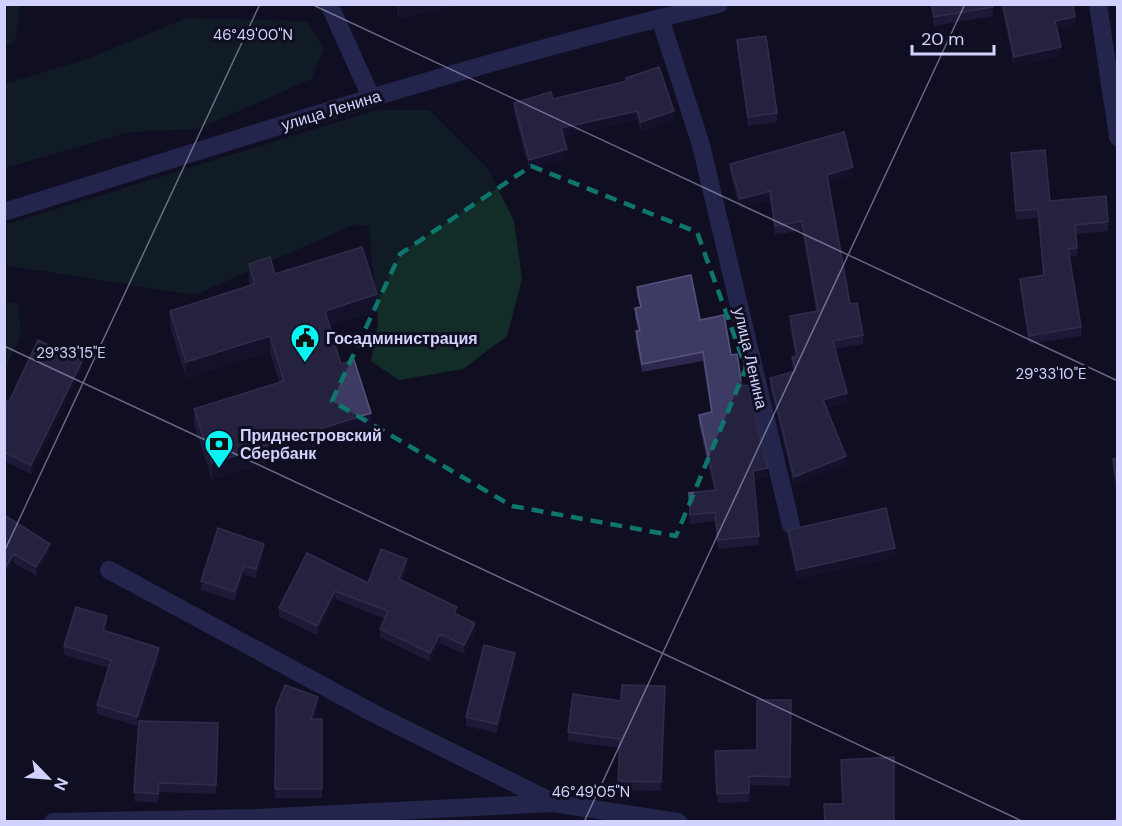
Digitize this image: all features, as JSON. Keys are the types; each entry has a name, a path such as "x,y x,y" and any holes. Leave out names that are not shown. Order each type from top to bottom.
{"street":[{"path":"329,4 371,97"},
{"name":"улица Ленина","path":"4,212 371,97 719,4"},
{"path":"1098,4 1118,137"},
{"name":"улица Ленина","path":"660,18 701,145 791,525"},
{"path":"109,570 373,713 553,803"},
{"path":"53,822 256,818 553,803 678,822"}],"highlighted area":[{"path":"531,166 697,232 746,368 676,536 512,506 332,401 400,254"}],"green space":[{"path":"5,4 20,5 15,42 5,46"},
{"path":"187,18 307,21 324,49 311,79 198,129 130,132 5,168 5,84 90,58"},
{"path":"377,110 429,110 488,169 514,221 522,279 507,336 463,369 399,380 371,361 378,323 369,226 353,225 195,295 10,266 5,262 4,225"},
{"path":"5,302 18,304 21,335 5,370"}],"building":[{"path":"932,4 992,4 993,7 934,17"},
{"path":"1003,4 1073,4 1075,17 1055,21 1061,47 1014,57"},
{"path":"766,36 777,113 748,117 737,40"},
{"path":"659,67 674,111 641,122 637,111 561,128 567,149 529,160 514,103 551,92 553,99 627,81 626,78"},
{"path":"844,132 853,167 827,175 850,304 857,303 863,335 833,341 847,393 823,400 846,456 794,477 770,378 796,371 792,357 797,356 790,316 818,311 802,221 775,226 770,191 740,199 730,164"},
{"path":"1045,150 1050,201 1106,196 1108,222 1075,225 1077,248 1068,249 1081,327 1029,336 1020,279 1044,275 1038,209 1016,211 1011,153"},
{"name":"Госадминистрация","path":"362,247 377,294 325,311 341,364 354,360 371,413 212,463 194,409 284,381 270,336 186,362 170,311 255,284 249,264 270,257 275,274"},
{"path":"691,275 700,320 724,315 731,355 737,354 742,386 748,385 768,468 753,471 759,536 718,540 715,512 690,515 689,493 716,490 699,415 712,412 703,352 642,364 636,331 640,331 635,308 641,307 637,287"},
{"path":"38,340 82,361 31,465 4,452 4,400 9,402"},
{"path":"1118,458 1118,492 1113,459"},
{"path":"886,508 895,548 797,570 788,530"},
{"path":"4,515 50,544 36,567 14,554 4,570"},
{"path":"218,528 264,544 256,569 244,566 235,592 201,581"},
{"path":"381,549 407,559 399,579 457,607 454,613 475,623 464,645 440,634 430,653 380,629 388,611 335,591 317,626 279,608 307,553 368,583"},
{"path":"76,607 107,616 103,630 159,648 137,717 97,705 111,660 64,646"},
{"path":"484,645 515,653 497,724 466,717"},
{"path":"285,685 318,697 311,719 322,719 322,789 275,789 276,708"},
{"path":"622,685 665,686 661,782 618,781 620,739 568,732 573,694 621,701"},
{"path":"757,700 791,700 790,777 749,776 749,793 717,794 715,751 757,750"},
{"path":"139,721 218,723 216,785 159,783 158,794 134,792"},
{"path":"894,757 894,822 825,822 824,804 843,804 841,760"}],"place":[{"name":"Госадминистрация","path":"305,364"},
{"name":"Приднестровский Сбербанк","path":"219,470"}]}
